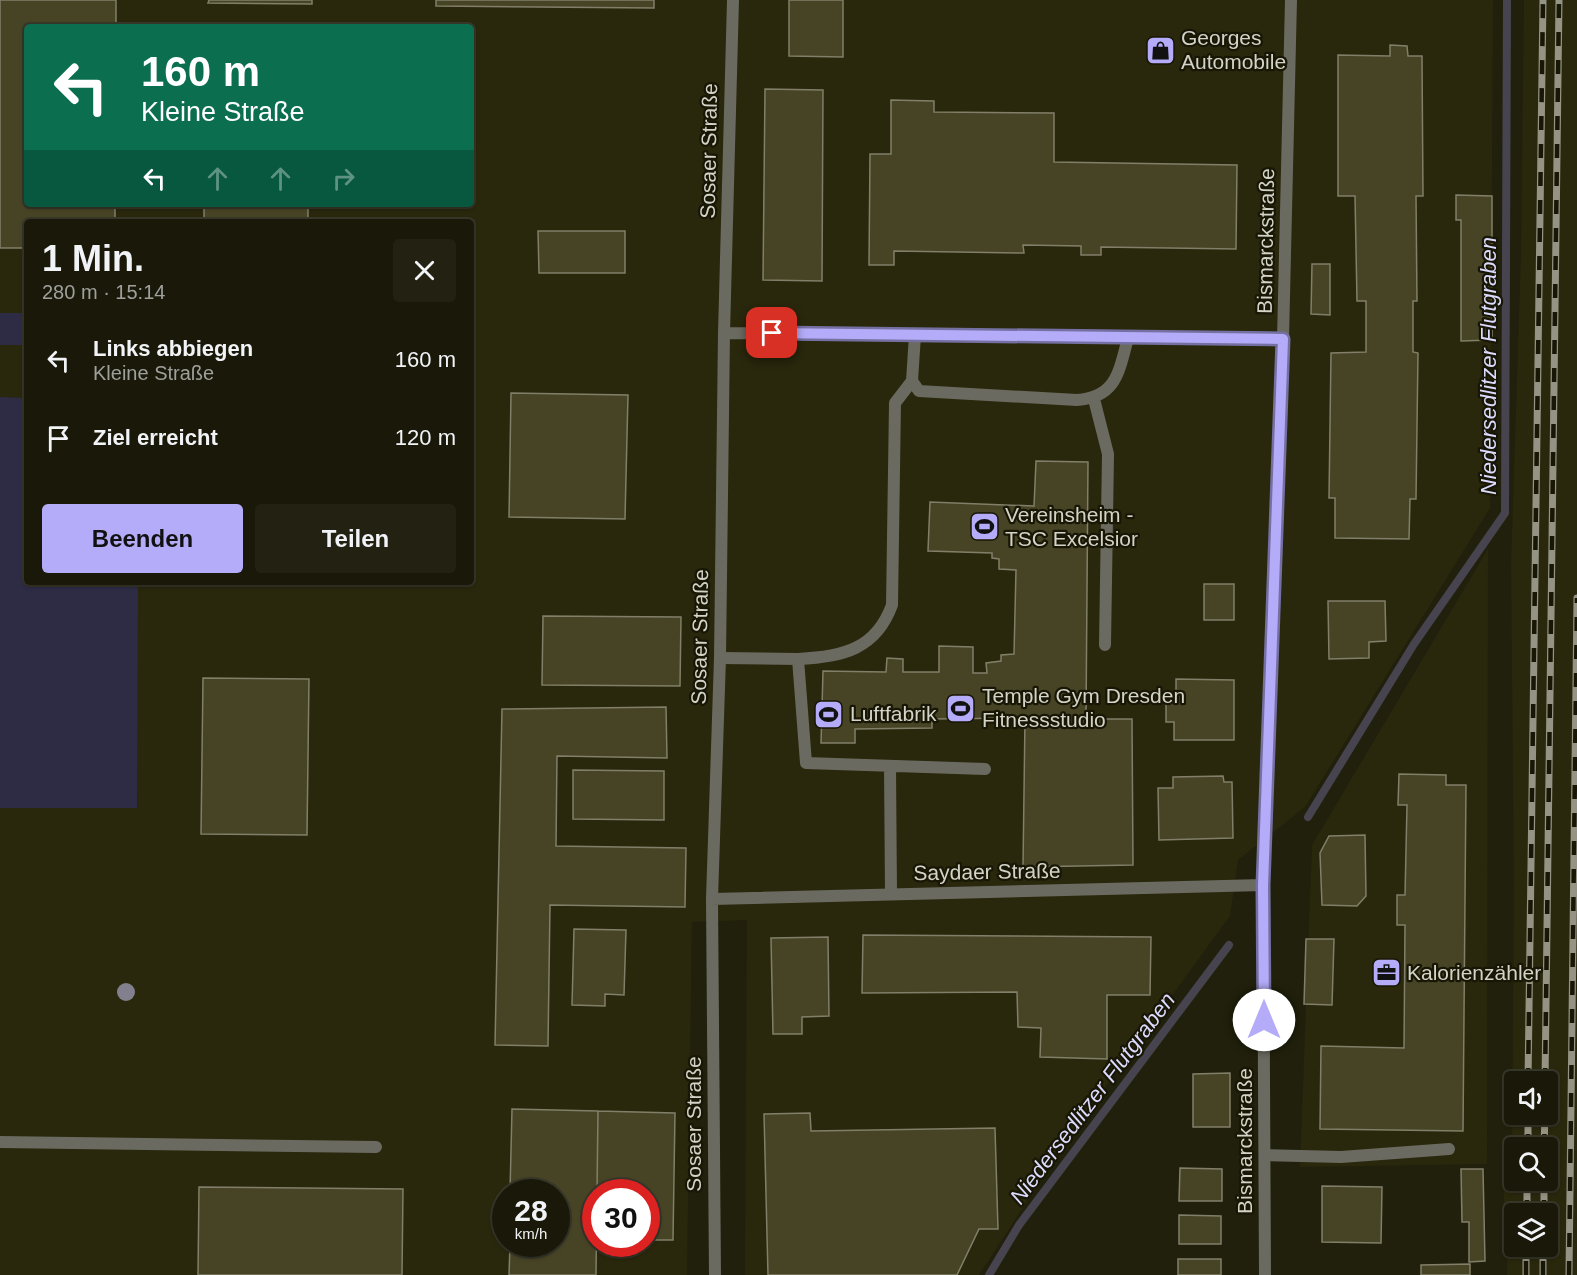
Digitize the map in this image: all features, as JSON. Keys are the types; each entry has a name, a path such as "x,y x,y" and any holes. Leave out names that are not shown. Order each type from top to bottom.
{"street":[{"name":"Sosaer Straße","path":"715,1275 712,899 720,658 724,333 733,0"},
{"name":"Bismarckstraße","path":"1265,1275 1263,885 1283,339 1291,0"},
{"path":"724,333 1283,339"},
{"path":"720,658 798,659 857,649 874,637 886,622 893,596 895,403 912,381 915,335"},
{"path":"912,381 919,391 1094,399 1104,393 1119,369 1128,338"},
{"path":"1094,399 1107,454 1105,645"},
{"path":"798,659 806,763 985,769"},
{"path":"890,766 891,894"},
{"name":"Saydaer Straße","path":"712,899 1263,885"},
{"path":"0,1142 376,1147"},
{"path":"1265,1155 1341,1157 1449,1149"}],"shaded area":[{"path":"0,0 1493,0 1490,508 1305,807 1238,860 1230,916 1070,1135 979,1275 745,1275 747,920 692,922 687,1275 0,1275"},
{"path":"1524,0 1577,0 1577,1275 1507,1275 1507,1257 1558,1257 1558,1203 1504,1203 1504,1191 1558,1191 1558,1137 1512,1137 1512,1125 1558,1125 1558,1071 1513,1071 1514,886 1511,565 1521,253"},
{"path":"0,313 24,313 24,345 0,345"},
{"path":"0,397 24,398 24,585 138,585 137,808 0,808"},
{"path":"1488,549 1487,1164 1300,1167 1312,845"}],"building":[{"path":"0,0 116,0 116,24 24,24 24,207 115,207 115,219 24,219 24,248 0,248"},
{"path":"209,0 312,0 312,4 208,3"},
{"path":"436,0 654,0 654,8 436,6"},
{"path":"789,0 843,0 843,57 789,56"},
{"path":"1390,45 1407,46 1408,56 1422,56 1423,196 1416,196 1417,301 1413,301 1413,352 1418,353 1416,499 1410,499 1409,539 1335,538 1335,498 1329,498 1331,353 1366,352 1366,301 1357,301 1355,196 1338,196 1338,55 1390,56"},
{"path":"765,89 823,90 822,281 763,280"},
{"path":"891,100 934,101 934,112 1054,113 1054,162 1237,165 1236,249 1101,247 1101,255 1081,255 1081,246 1023,245 1024,253 894,251 894,265 869,265 870,154 891,154"},
{"path":"1456,195 1492,196 1492,340 1461,341 1461,220 1456,220"},
{"path":"204,207 308,207 308,219 204,219"},
{"path":"538,231 625,231 625,273 539,273"},
{"path":"1312,264 1330,264 1330,315 1311,314"},
{"path":"511,393 628,395 625,519 509,517"},
{"path":"1036,461 1088,462 1086,719 1132,719 1133,865 1023,867 1025,718 932,719 932,728 855,729 855,743 821,743 823,671 886,672 887,658 903,659 903,672 939,672 939,646 973,647 973,673 987,673 986,663 1001,661 1001,655 1014,654 1016,570 999,569 999,559 992,558 992,553 928,551 930,502 1034,506"},
{"path":"1204,584 1234,584 1234,620 1204,620"},
{"path":"1328,601 1385,601 1386,641 1369,642 1369,658 1329,659"},
{"path":"543,616 681,617 680,686 542,685"},
{"path":"203,678 309,679 307,835 201,834"},
{"path":"1176,679 1234,680 1234,740 1174,740 1174,722 1166,722 1166,696 1176,696"},
{"path":"666,707 667,758 557,756 556,846 686,848 685,907 550,905 548,1046 495,1045 502,709"},
{"path":"573,770 664,771 664,820 573,819"},
{"path":"1399,774 1446,775 1446,785 1466,785 1463,1131 1320,1129 1321,1046 1404,1048 1405,925 1397,925 1397,895 1405,895 1407,805 1398,805"},
{"path":"1223,776 1224,782 1232,782 1233,838 1159,840 1158,788 1173,788 1173,777"},
{"path":"1365,835 1366,896 1357,906 1322,905 1320,853 1329,836"},
{"path":"574,929 626,930 624,995 605,994 605,1006 572,1005"},
{"path":"863,935 1151,937 1150,995 1107,995 1107,1059 1040,1057 1041,1028 1018,1027 1017,992 862,993"},
{"path":"828,937 829,1016 802,1017 802,1034 773,1034 771,938"},
{"path":"1306,939 1334,939 1332,1005 1304,1004"},
{"path":"1230,1073 1230,1127 1193,1127 1193,1074"},
{"path":"512,1109 598,1111 597,1179 582,1179 582,1257 596,1257 596,1275 509,1275 510,1257 570,1257 570,1179 510,1179"},
{"path":"598,1111 675,1113 673,1240 660,1240 660,1179 597,1179"},
{"path":"810,1113 811,1131 995,1128 998,1229 979,1229 957,1275 768,1275 764,1114"},
{"path":"1180,1168 1222,1169 1222,1201 1179,1201"},
{"path":"1461,1169 1483,1169 1485,1261 1469,1262 1469,1222 1462,1222"},
{"path":"1322,1186 1382,1187 1381,1243 1322,1242"},
{"path":"199,1187 403,1189 402,1275 198,1275"},
{"path":"1179,1215 1221,1216 1221,1244 1179,1244"},
{"path":"1178,1259 1221,1259 1221,1275 1178,1275"},
{"path":"1470,1264 1470,1275 1421,1275 1421,1265"}],"waterway":[{"name":"Niedersedlitzer Flutgraben","path":"1308,817 1414,644 1505,513 1507,0"},
{"name":"Niedersedlitzer Flutgraben","path":"989,1275 1019,1225 1229,945"}],"railway":[{"path":"1528,1071 1543,0"},
{"path":"1545,1071 1559,0"},
{"path":"1569,1275 1577,598"},
{"path":"1528,1125 1528,1137"},
{"path":"1544,1137 1545,1125"},
{"path":"1527,1191 1527,1203"},
{"path":"1544,1191 1544,1203"},
{"path":"1526,1257 1526,1275"},
{"path":"1543,1257 1543,1275"}],"place":[{"name":"Georges Automobile","path":"1160,50"},
{"name":"Vereinsheim - TSC Excelsior","path":"984,527"},
{"name":"Temple Gym Dresden Fitnessstudio","path":"961,708"},
{"name":"Luftfabrik","path":"829,714"},
{"name":"Kalorienzähler","path":"1386,973"}],"route":[{"path":"772,333 1283,339 1263,885 1264,1020"}]}
